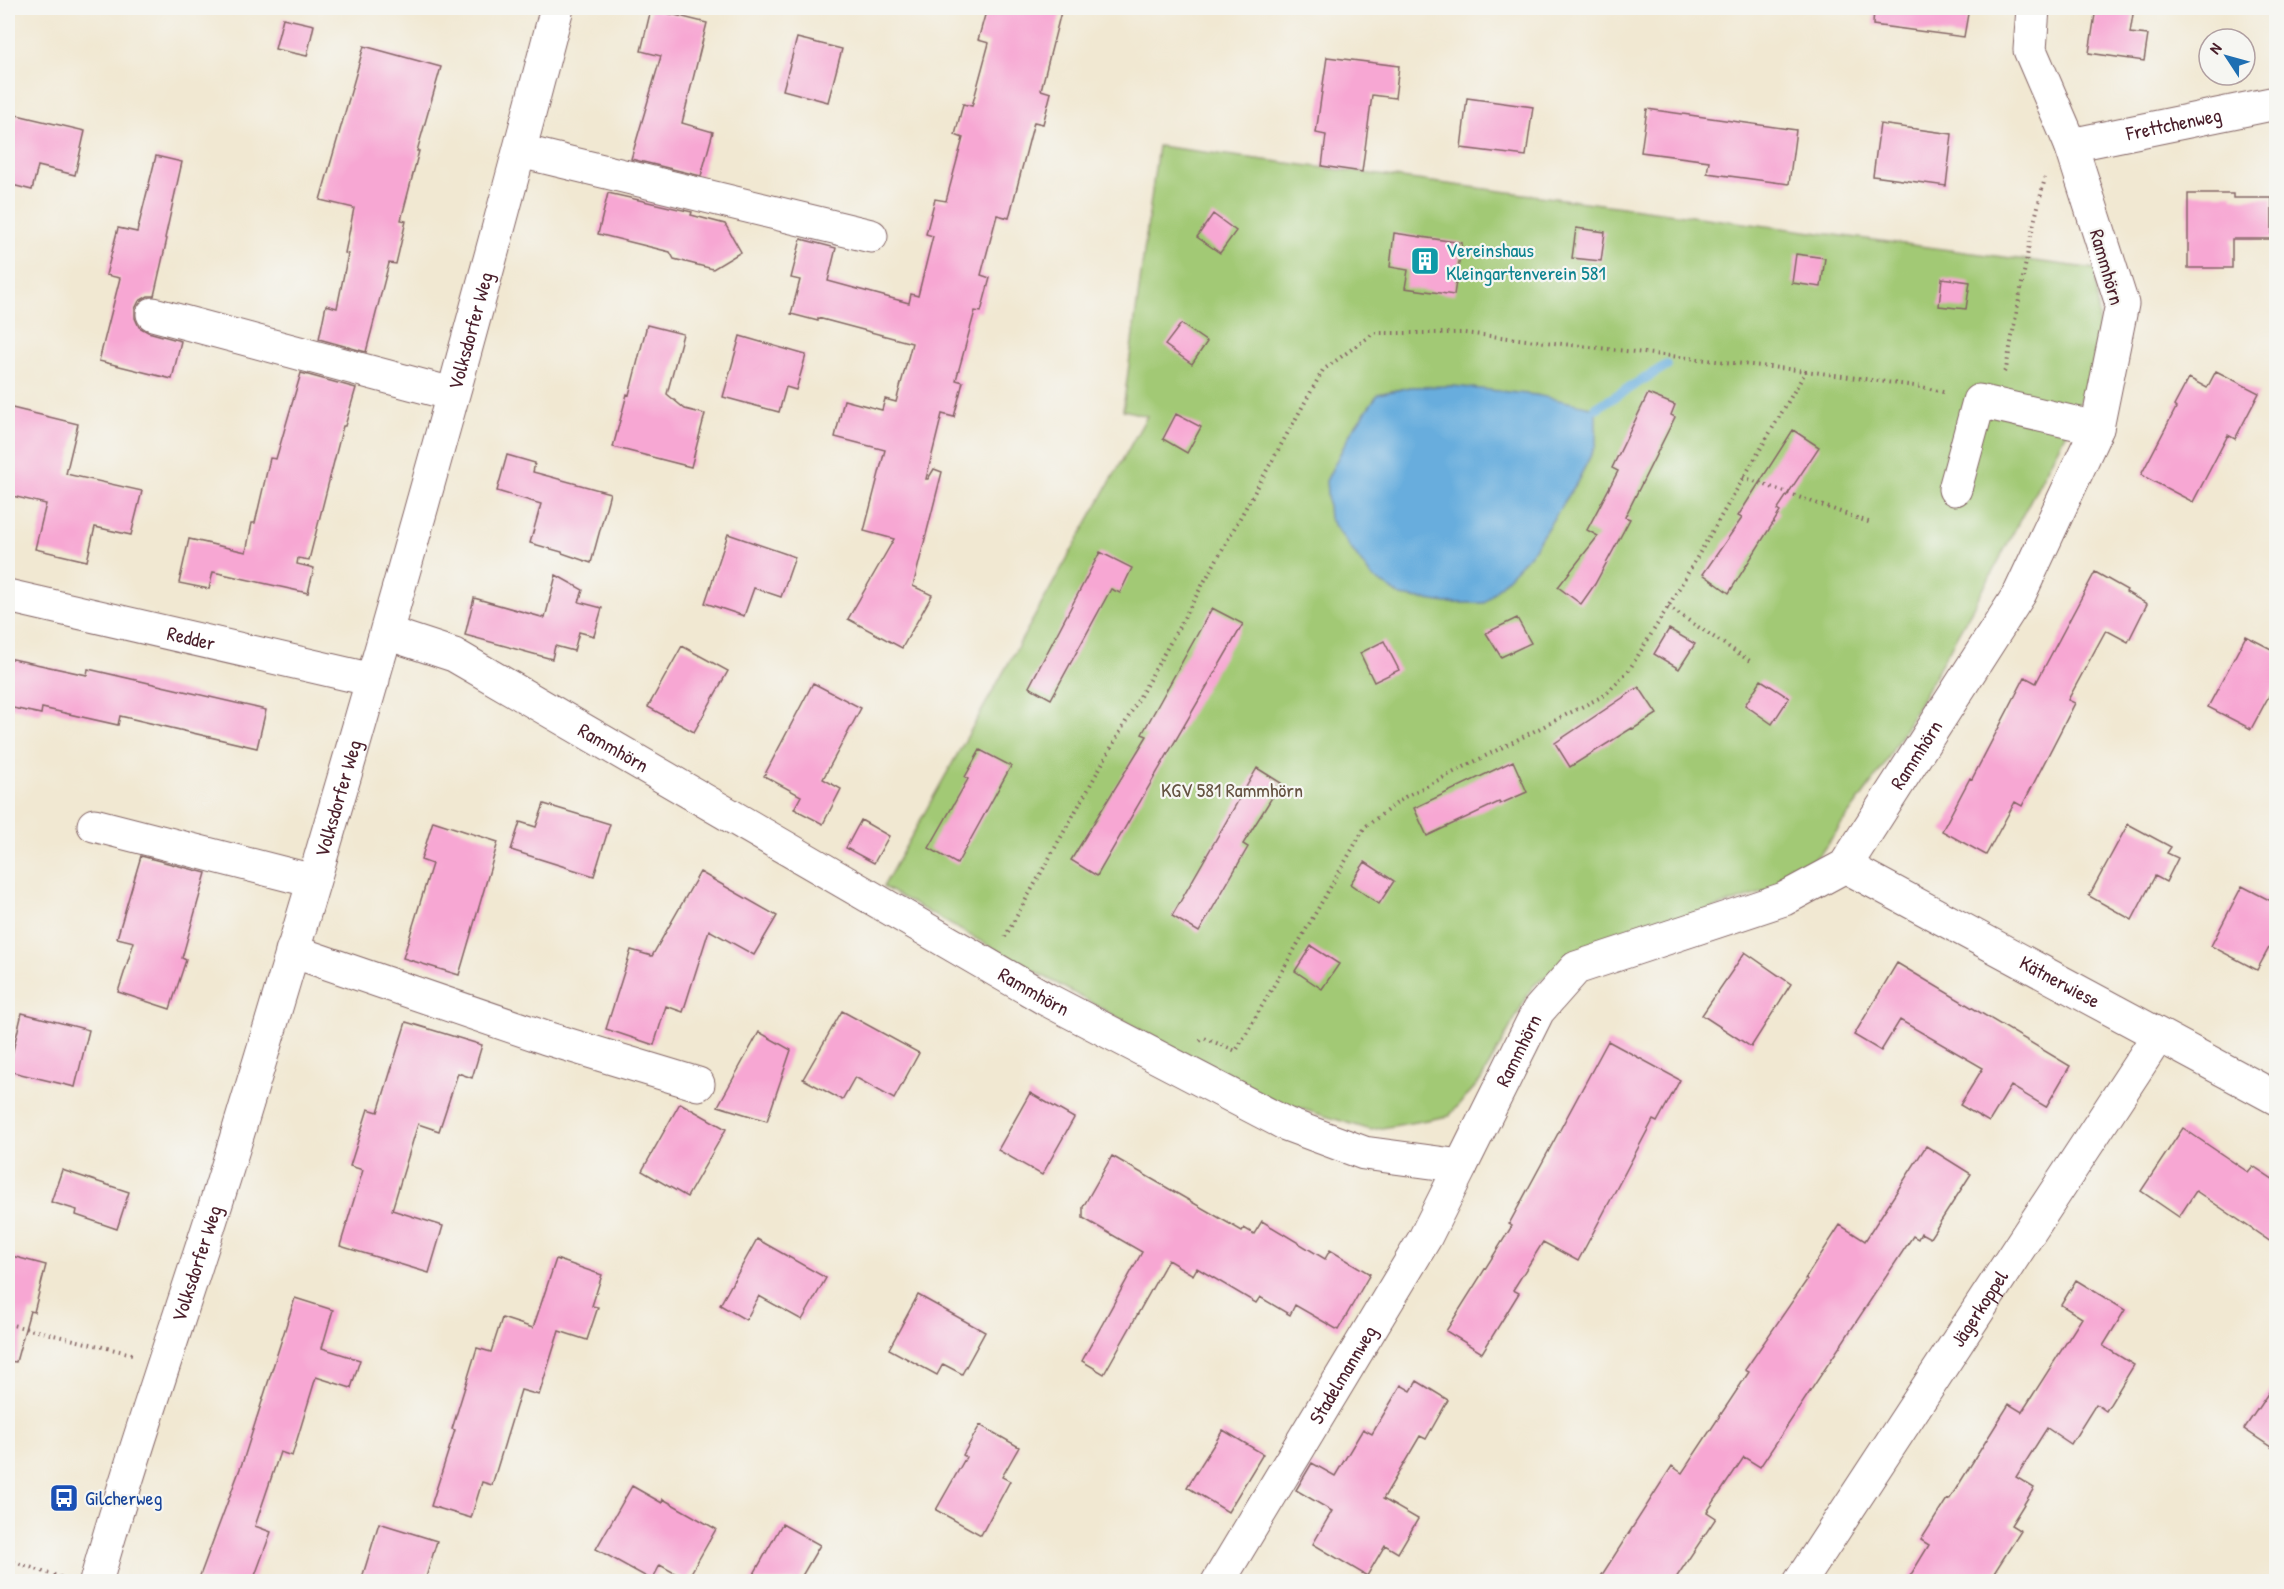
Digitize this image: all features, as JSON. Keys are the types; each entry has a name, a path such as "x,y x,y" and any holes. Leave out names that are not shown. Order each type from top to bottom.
{"street":[{"name":"Volksdorfer Weg","path":"96,1581 114,1516 233,1150 387,633 520,151 557,8"},
{"name":"Rammhörn","path":"387,633 454,654 1046,999 1286,1124 1364,1153 1461,1166 1538,1011 1576,968 1784,899 1845,866 2020,593 2097,428 2122,304 2071,145 2030,50 2033,8"},
{"name":"Frettchenweg","path":"2071,145 2277,103"},
{"path":"520,151 870,236"},
{"path":"153,314 452,394"},
{"path":"1955,489 1979,401 2097,428"},
{"name":"Redder","path":"8,596 373,680"},
{"path":"94,825 313,881"},
{"name":"Kätnerwiese","path":"1845,866 2277,1098"},
{"path":"292,951 546,1038 698,1084"},
{"name":"Jägerkoppel","path":"1800,1581 2158,1036"},
{"name":"Stadelmannweg","path":"1218,1581 1425,1238 1461,1166"}],"path":[{"path":"989,966 1323,370 1374,333 1464,333 1806,371 1922,387 1979,401 2006,369 2031,235 2046,172 2071,145"},
{"path":"1168,1063 1204,1038 1236,1051 1365,828 1405,796 1605,695 1629,670 1806,371"},
{"path":"1743,477 1871,522"},
{"path":"1668,607 1753,663"},
{"path":"8,1324 165,1361"},
{"path":"8,1560 64,1578"}],"green space":[{"name":"KGV 581 Rammhörn","path":"1158,146 2095,269 2099,322 2092,369 2072,421 1990,577 1883,767 1821,853 1777,888 1583,950 1533,986 1481,1080 1449,1116 1371,1130 1259,1096 883,887 1147,416 1123,410","holes":["1411,387 1536,395 1596,445 1576,484 1531,553 1351,432 1379,394"]}],"water":[{"path":"1453,386 1536,395 1596,408 1596,445 1576,484 1531,553 1484,603 1446,603 1401,596 1371,576 1329,518 1326,481 1351,432 1378,394 1411,387"}],"building":[{"path":"987,8 1062,8 1041,90 1051,93 1043,124 1034,122 1009,218 997,215 981,275 990,278 981,312 975,311 956,380 963,382 954,417 942,414 926,479 934,469 942,472 913,586 932,595 902,648 848,619 894,539 864,531 885,450 835,437 844,400 882,410 885,399 896,402 912,343 818,318 818,321 791,314 800,280 791,278 801,239 836,248 828,281 909,303 911,294 918,296 933,236 926,234 935,199 946,201 963,138 955,135 963,104 972,106 989,43 978,40"},
{"path":"1874,8 1969,8 1964,37 1873,25"},
{"path":"2096,8 2134,8 2130,33 2148,35 2144,61 2089,53"},
{"path":"651,9 707,23 682,123 713,132 701,176 631,159 661,56 641,51"},
{"path":"283,18 314,25 307,56 275,49"},
{"path":"797,38 842,49 828,102 783,90"},
{"path":"364,46 441,67 417,151 419,151 401,220 406,221 396,264 389,263 366,352 319,339 326,305 337,308 354,208 320,200"},
{"path":"1327,57 1399,66 1395,98 1372,95 1362,172 1322,166 1326,135 1316,133"},
{"path":"1467,98 1533,107 1526,156 1461,148"},
{"path":"1647,109 1796,130 1789,184 1707,173 1709,161 1641,152"},
{"path":"17,115 85,131 75,175 38,166 32,190 8,184 8,157"},
{"path":"1880,124 1952,134 1946,186 1873,176"},
{"path":"156,156 182,162 154,296 148,296 139,301 135,309 135,318 139,327 148,332 181,341 172,379 99,361 120,278 106,275 118,228 137,232"},
{"path":"608,193 692,212 691,215 725,224 741,252 713,269 674,259 670,252 598,234"},
{"path":"2188,194 2233,194 2233,198 2272,198 2272,239 2232,239 2232,268 2188,268"},
{"path":"1213,214 1236,231 1220,253 1197,237"},
{"path":"1576,228 1605,232 1601,261 1572,258"},
{"name":"Vereinshaus Kleingartenverein 581","path":"1394,233 1462,243 1454,295 1405,288 1408,270 1390,267"},
{"path":"1796,254 1825,258 1821,287 1792,283"},
{"path":"1942,278 1970,282 1966,309 1939,306"},
{"path":"1181,324 1207,342 1192,364 1165,345"},
{"path":"647,325 683,334 667,394 685,409 705,414 691,467 613,447"},
{"path":"740,336 806,355 796,390 786,387 779,412 723,397"},
{"path":"2216,371 2259,393 2235,439 2228,435 2193,502 2141,475 2189,378 2207,388"},
{"path":"301,373 356,388 345,426 343,426 309,560 298,558 297,564 314,568 308,593 213,572 209,589 179,583 189,539 246,552 270,458 276,459"},
{"path":"1648,394 1675,405 1671,415 1675,417 1625,517 1630,519 1595,584 1581,604 1558,587 1598,536 1587,530 1618,471 1612,468"},
{"path":"8,407 78,424 66,474 142,491 131,535 95,527 87,561 35,549 46,504 8,495"},
{"path":"1176,414 1201,427 1187,453 1163,439"},
{"path":"1793,430 1819,447 1777,510 1780,512 1729,593 1703,574 1742,518 1738,516"},
{"path":"507,455 535,463 533,472 610,493 591,563 530,543 541,504 497,491"},
{"path":"728,534 795,557 781,597 754,588 744,616 705,603"},
{"path":"1100,552 1132,568 1120,593 1111,589 1051,699 1029,687"},
{"path":"2095,572 2147,604 2128,642 2106,630 2068,700 2075,703 2022,806 2015,802 1986,855 1942,831 2025,677 2036,683"},
{"path":"556,575 583,590 579,602 602,608 594,636 579,632 574,651 555,646 552,659 465,635 474,598 545,618"},
{"path":"1212,608 1243,624 1097,876 1071,860 1147,736 1142,734"},
{"path":"1517,618 1531,643 1501,657 1486,633"},
{"path":"1669,629 1695,644 1679,669 1654,654"},
{"path":"2246,636 2277,652 2277,681 2251,729 2208,707"},
{"path":"1384,641 1399,670 1374,682 1360,653"},
{"path":"682,646 728,671 694,732 648,707"},
{"path":"8,658 87,675 88,669 266,710 257,748 120,716 118,725 42,708 41,714 8,707"},
{"path":"1761,680 1789,698 1772,724 1745,705"},
{"path":"813,683 861,708 823,779 841,789 823,824 794,809 801,796 764,776"},
{"path":"1639,687 1657,714 1570,767 1555,743"},
{"path":"980,750 1011,766 957,864 929,848 968,779 965,777"},
{"path":"1513,761 1527,792 1500,804 1499,802 1427,836 1414,808"},
{"path":"1257,768 1281,783 1243,844 1248,847 1199,932 1172,916"},
{"path":"544,804 610,824 594,876 511,850 520,822 536,827"},
{"path":"861,820 889,836 874,863 846,848"},
{"path":"433,821 498,842 459,975 403,958 432,864 421,860"},
{"path":"2128,824 2171,847 2167,853 2178,858 2166,882 2155,876 2132,920 2089,896"},
{"path":"141,856 206,873 182,958 186,960 170,1009 118,992 134,942 117,938"},
{"path":"1365,862 1394,881 1379,904 1350,884"},
{"path":"700,872 777,916 754,955 709,930 683,1012 666,1006 654,1045 606,1029 631,950 652,956"},
{"path":"2242,886 2277,904 2277,933 2257,970 2211,946"},
{"path":"1311,946 1339,964 1322,989 1295,971"},
{"path":"1745,952 1791,984 1751,1047 1702,1015"},
{"path":"1897,963 2070,1066 2046,1107 2011,1086 1989,1122 1960,1105 1983,1068 1900,1020 1881,1051 1854,1035"},
{"path":"842,1011 919,1053 894,1099 855,1077 842,1100 803,1079"},
{"path":"22,1013 89,1030 75,1087 8,1071"},
{"path":"406,1022 482,1045 472,1078 458,1073 439,1131 418,1124 392,1210 443,1226 429,1273 340,1246 363,1170 350,1166 368,1109 378,1112"},
{"path":"759,1032 791,1050 767,1121 718,1106"},
{"path":"1608,1041 1680,1080 1657,1122 1653,1120 1578,1261 1543,1242 1513,1290 1519,1293 1482,1353 1446,1331 1512,1226 1509,1224"},
{"path":"1030,1093 1074,1118 1042,1175 998,1150"},
{"path":"680,1103 726,1129 687,1197 642,1171"},
{"path":"2183,1128 2248,1172 2253,1166 2277,1182 2277,1246 2196,1191 2179,1217 2141,1191"},
{"path":"1926,1146 1971,1174 1930,1238 1921,1233 1918,1239 1913,1236 1760,1467 1744,1457 1707,1512 1716,1518 1674,1581 1598,1581 1672,1466 1682,1473 1749,1372 1745,1370 1807,1280 1805,1279 1840,1225 1865,1241"},
{"path":"1112,1156 1242,1231 1244,1228 1254,1234 1262,1221 1325,1259 1330,1250 1370,1274 1338,1330 1295,1305 1290,1315 1260,1297 1256,1303 1197,1268 1193,1275 1168,1260 1104,1374 1082,1361 1142,1252 1083,1218 1083,1207"},
{"path":"62,1170 129,1192 117,1229 76,1215 77,1210 51,1202"},
{"path":"757,1239 826,1278 802,1320 759,1296 746,1320 720,1305"},
{"path":"8,1255 46,1265 34,1312 30,1311 16,1362 8,1361"},
{"path":"556,1259 602,1275 592,1306 598,1307 587,1340 559,1331 539,1395 521,1390 492,1485 482,1482 471,1518 431,1506 477,1348 491,1352 502,1318 533,1328"},
{"path":"2076,1280 2125,1310 2103,1346 2134,1365 2106,1411 2096,1404 2071,1444 2047,1428 2016,1477 2034,1488 2011,1525 2021,1531 1989,1581 1907,1581 1929,1545 1921,1540 2009,1404 2022,1412 2082,1318 2061,1305"},
{"path":"918,1295 985,1332 962,1374 943,1364 937,1375 889,1349"},
{"path":"295,1298 333,1310 322,1348 360,1360 351,1388 316,1377 292,1456 280,1452 255,1526 271,1532 253,1581 198,1581 244,1458"},
{"path":"2277,1380 2277,1451 2244,1429"},
{"path":"1417,1381 1448,1400 1426,1439 1420,1436 1383,1499 1418,1519 1398,1553 1385,1545 1367,1576 1313,1544 1332,1511 1296,1490 1312,1463 1335,1476 1363,1429 1372,1434 1401,1385 1411,1391"},
{"path":"980,1425 1019,1447 1002,1477 1010,1481 981,1535 936,1510 966,1457 963,1455"},
{"path":"1223,1430 1263,1454 1228,1512 1187,1487"},
{"path":"632,1486 662,1503 663,1499 716,1529 687,1580 660,1565 652,1580 596,1549"},
{"path":"379,1523 437,1541 425,1581 361,1581"},
{"path":"782,1524 820,1545 799,1581 750,1581"}],"waterway":[{"path":"1596,408 1667,365"}],"place":[{"name":"Vereinshaus Kleingartenverein 581","path":"1425,261"},
{"name":"Gilcherweg","path":"64,1498"}]}
